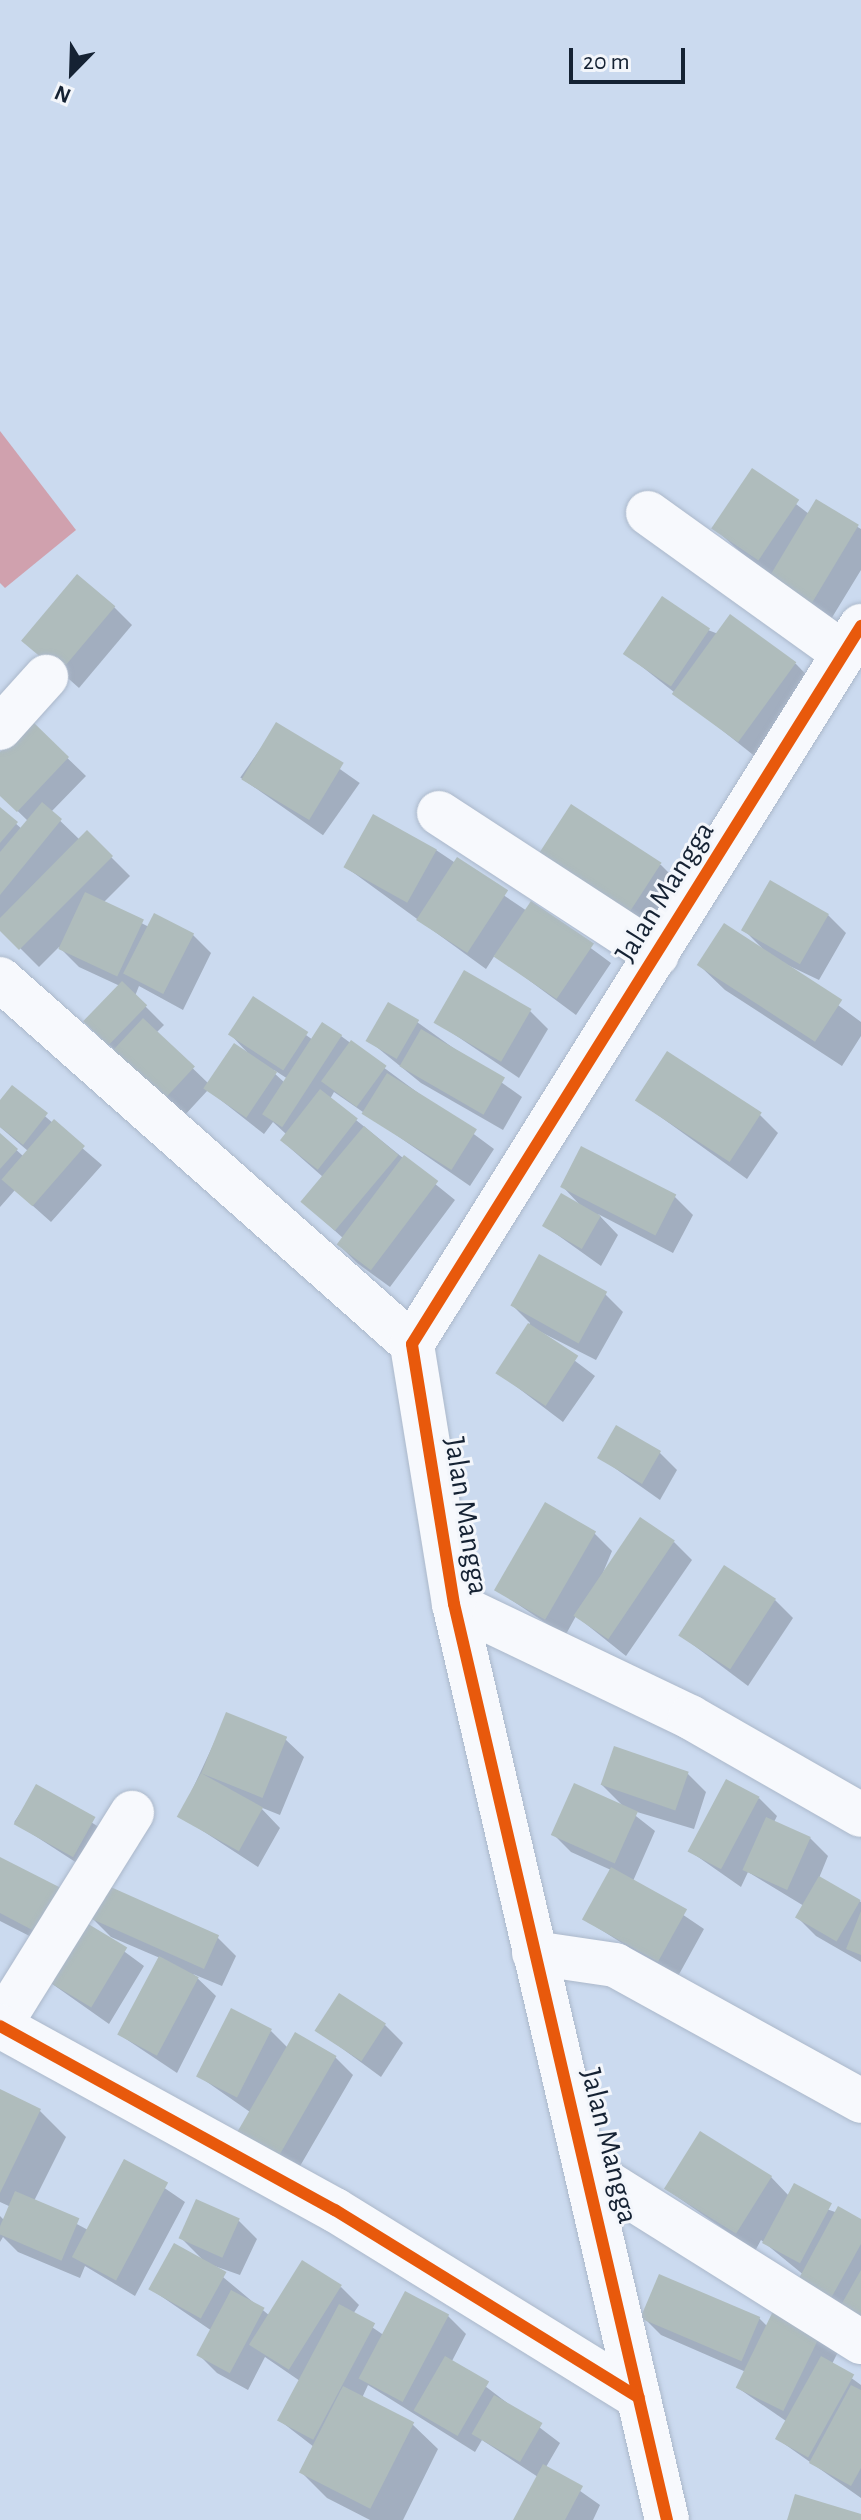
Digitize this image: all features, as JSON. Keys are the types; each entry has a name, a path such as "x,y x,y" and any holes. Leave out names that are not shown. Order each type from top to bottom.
{"street":[{"path":"648,513 853,640"},
{"name":"Jalan Mangga","path":"667,2520 590,2172 534,1953 454,1604 412,1344 853,640"},
{"path":"0,728 46,677"},
{"path":"439,813 657,955"},
{"path":"0,979 412,1344"},
{"path":"454,1604 690,1717 861,1815"},
{"path":"132,1813 0,2026 335,2210 639,2398"},
{"path":"534,1953 615,1965 861,2101"},
{"path":"590,2172 861,2342"}],"shaded area":[{"path":"0,431 76,530 5,588 0,583"}],"building":[{"path":"752,468 799,500 758,560 711,529"},
{"path":"816,499 859,525 806,612 763,586"},
{"path":"77,574 115,606 59,673 21,641"},
{"path":"662,596 710,628 671,686 623,654"},
{"path":"730,614 796,662 738,742 672,694"},
{"path":"31,720 69,757 17,812 0,796 0,752"},
{"path":"276,722 344,763 309,820 241,779"},
{"path":"42,802 62,819 0,895 0,852"},
{"path":"571,804 662,863 622,924 531,865"},
{"path":"0,807 18,822 0,843"},
{"path":"373,814 437,849 407,903 343,867"},
{"path":"87,830 113,856 19,950 0,931 0,918"},
{"path":"457,857 508,890 467,953 416,920"},
{"path":"770,880 829,914 800,964 741,930"},
{"path":"85,892 144,919 117,977 58,949"},
{"path":"531,901 594,943 557,999 494,957"},
{"path":"154,913 194,933 163,994 123,974"},
{"path":"724,923 842,1000 815,1042 697,965"},
{"path":"464,970 532,1009 501,1062 434,1023"},
{"path":"122,981 147,1005 108,1046 83,1021"},
{"path":"253,996 308,1032 283,1071 228,1035"},
{"path":"388,1002 419,1020 397,1059 366,1041"},
{"path":"143,1018 195,1066 164,1100 112,1052"},
{"path":"322,1022 342,1035 282,1127 262,1114"},
{"path":"421,1029 505,1078 484,1115 400,1066"},
{"path":"351,1040 387,1066 357,1107 321,1081"},
{"path":"234,1043 277,1072 246,1118 203,1089"},
{"path":"667,1051 762,1113 730,1162 635,1100"},
{"path":"387,1073 477,1129 451,1170 362,1114"},
{"path":"12,1085 48,1113 23,1145 0,1127 0,1100"},
{"path":"320,1089 358,1119 318,1170 280,1140"},
{"path":"54,1119 85,1146 32,1206 2,1179"},
{"path":"364,1126 398,1155 335,1231 300,1202"},
{"path":"0,1133 18,1149 0,1169"},
{"path":"581,1146 676,1195 655,1236 560,1187"},
{"path":"404,1155 438,1181 371,1270 337,1244"},
{"path":"561,1193 601,1216 582,1249 542,1226"},
{"path":"539,1254 607,1292 579,1343 510,1306"},
{"path":"528,1323 578,1356 546,1406 495,1373"},
{"path":"616,1425 661,1451 642,1484 597,1458"},
{"path":"545,1502 596,1532 545,1620 494,1590"},
{"path":"640,1517 675,1540 608,1639 573,1616"},
{"path":"724,1565 776,1599 730,1669 678,1635"},
{"path":"226,1712 287,1737 262,1798 201,1773"},
{"path":"614,1746 689,1772 675,1810 601,1785"},
{"path":"201,1773 263,1807 239,1851 177,1817"},
{"path":"726,1779 760,1797 721,1869 688,1851"},
{"path":"574,1783 638,1811 615,1864 551,1835"},
{"path":"36,1784 95,1817 73,1857 14,1824"},
{"path":"766,1817 811,1837 787,1890 742,1870"},
{"path":"0,1857 61,1888 38,1933 0,1913"},
{"path":"611,1867 687,1909 658,1962 582,1919"},
{"path":"819,1876 861,1900 837,1942 795,1918"},
{"path":"104,1884 219,1935 204,1969 89,1918"},
{"path":"861,1911 861,1955 846,1949"},
{"path":"75,1916 127,1947 91,2007 39,1976"},
{"path":"159,1956 199,1977 157,2056 117,2035"},
{"path":"339,1993 386,2023 361,2061 314,2031"},
{"path":"231,2008 272,2029 237,2097 196,2077"},
{"path":"295,2032 337,2056 279,2156 237,2132"},
{"path":"0,2089 41,2109 0,2193"},
{"path":"700,2131 772,2176 736,2234 664,2189"},
{"path":"124,2159 168,2182 116,2280 72,2257"},
{"path":"794,2183 832,2203 800,2263 762,2243"},
{"path":"15,2191 79,2218 61,2261 0,2235 0,2226"},
{"path":"196,2199 240,2219 222,2258 179,2238"},
{"path":"838,2206 861,2219 861,2244 830,2300 797,2282"},
{"path":"174,2243 226,2272 201,2318 148,2289"},
{"path":"302,2260 342,2285 289,2370 249,2345"},
{"path":"861,2270 861,2316 841,2305"},
{"path":"659,2274 760,2317 742,2361 640,2318"},
{"path":"231,2290 265,2308 230,2373 196,2355"},
{"path":"405,2291 449,2314 403,2402 359,2378"},
{"path":"339,2304 375,2323 313,2440 277,2421"},
{"path":"776,2305 824,2328 783,2411 736,2388"},
{"path":"445,2356 489,2382 458,2436 414,2411"},
{"path":"821,2356 854,2374 808,2458 775,2439"},
{"path":"851,2385 861,2390 861,2468 851,2486 809,2463"},
{"path":"343,2386 414,2422 370,2509 299,2472"},
{"path":"494,2395 542,2423 520,2462 472,2434"},
{"path":"543,2464 583,2486 565,2520 513,2520"},
{"path":"795,2494 861,2514 861,2520 787,2520"}],"cycle path":[{"path":"667,2520 454,1604 412,1344 861,626"},
{"path":"0,2026 335,2210 639,2398"}]}
